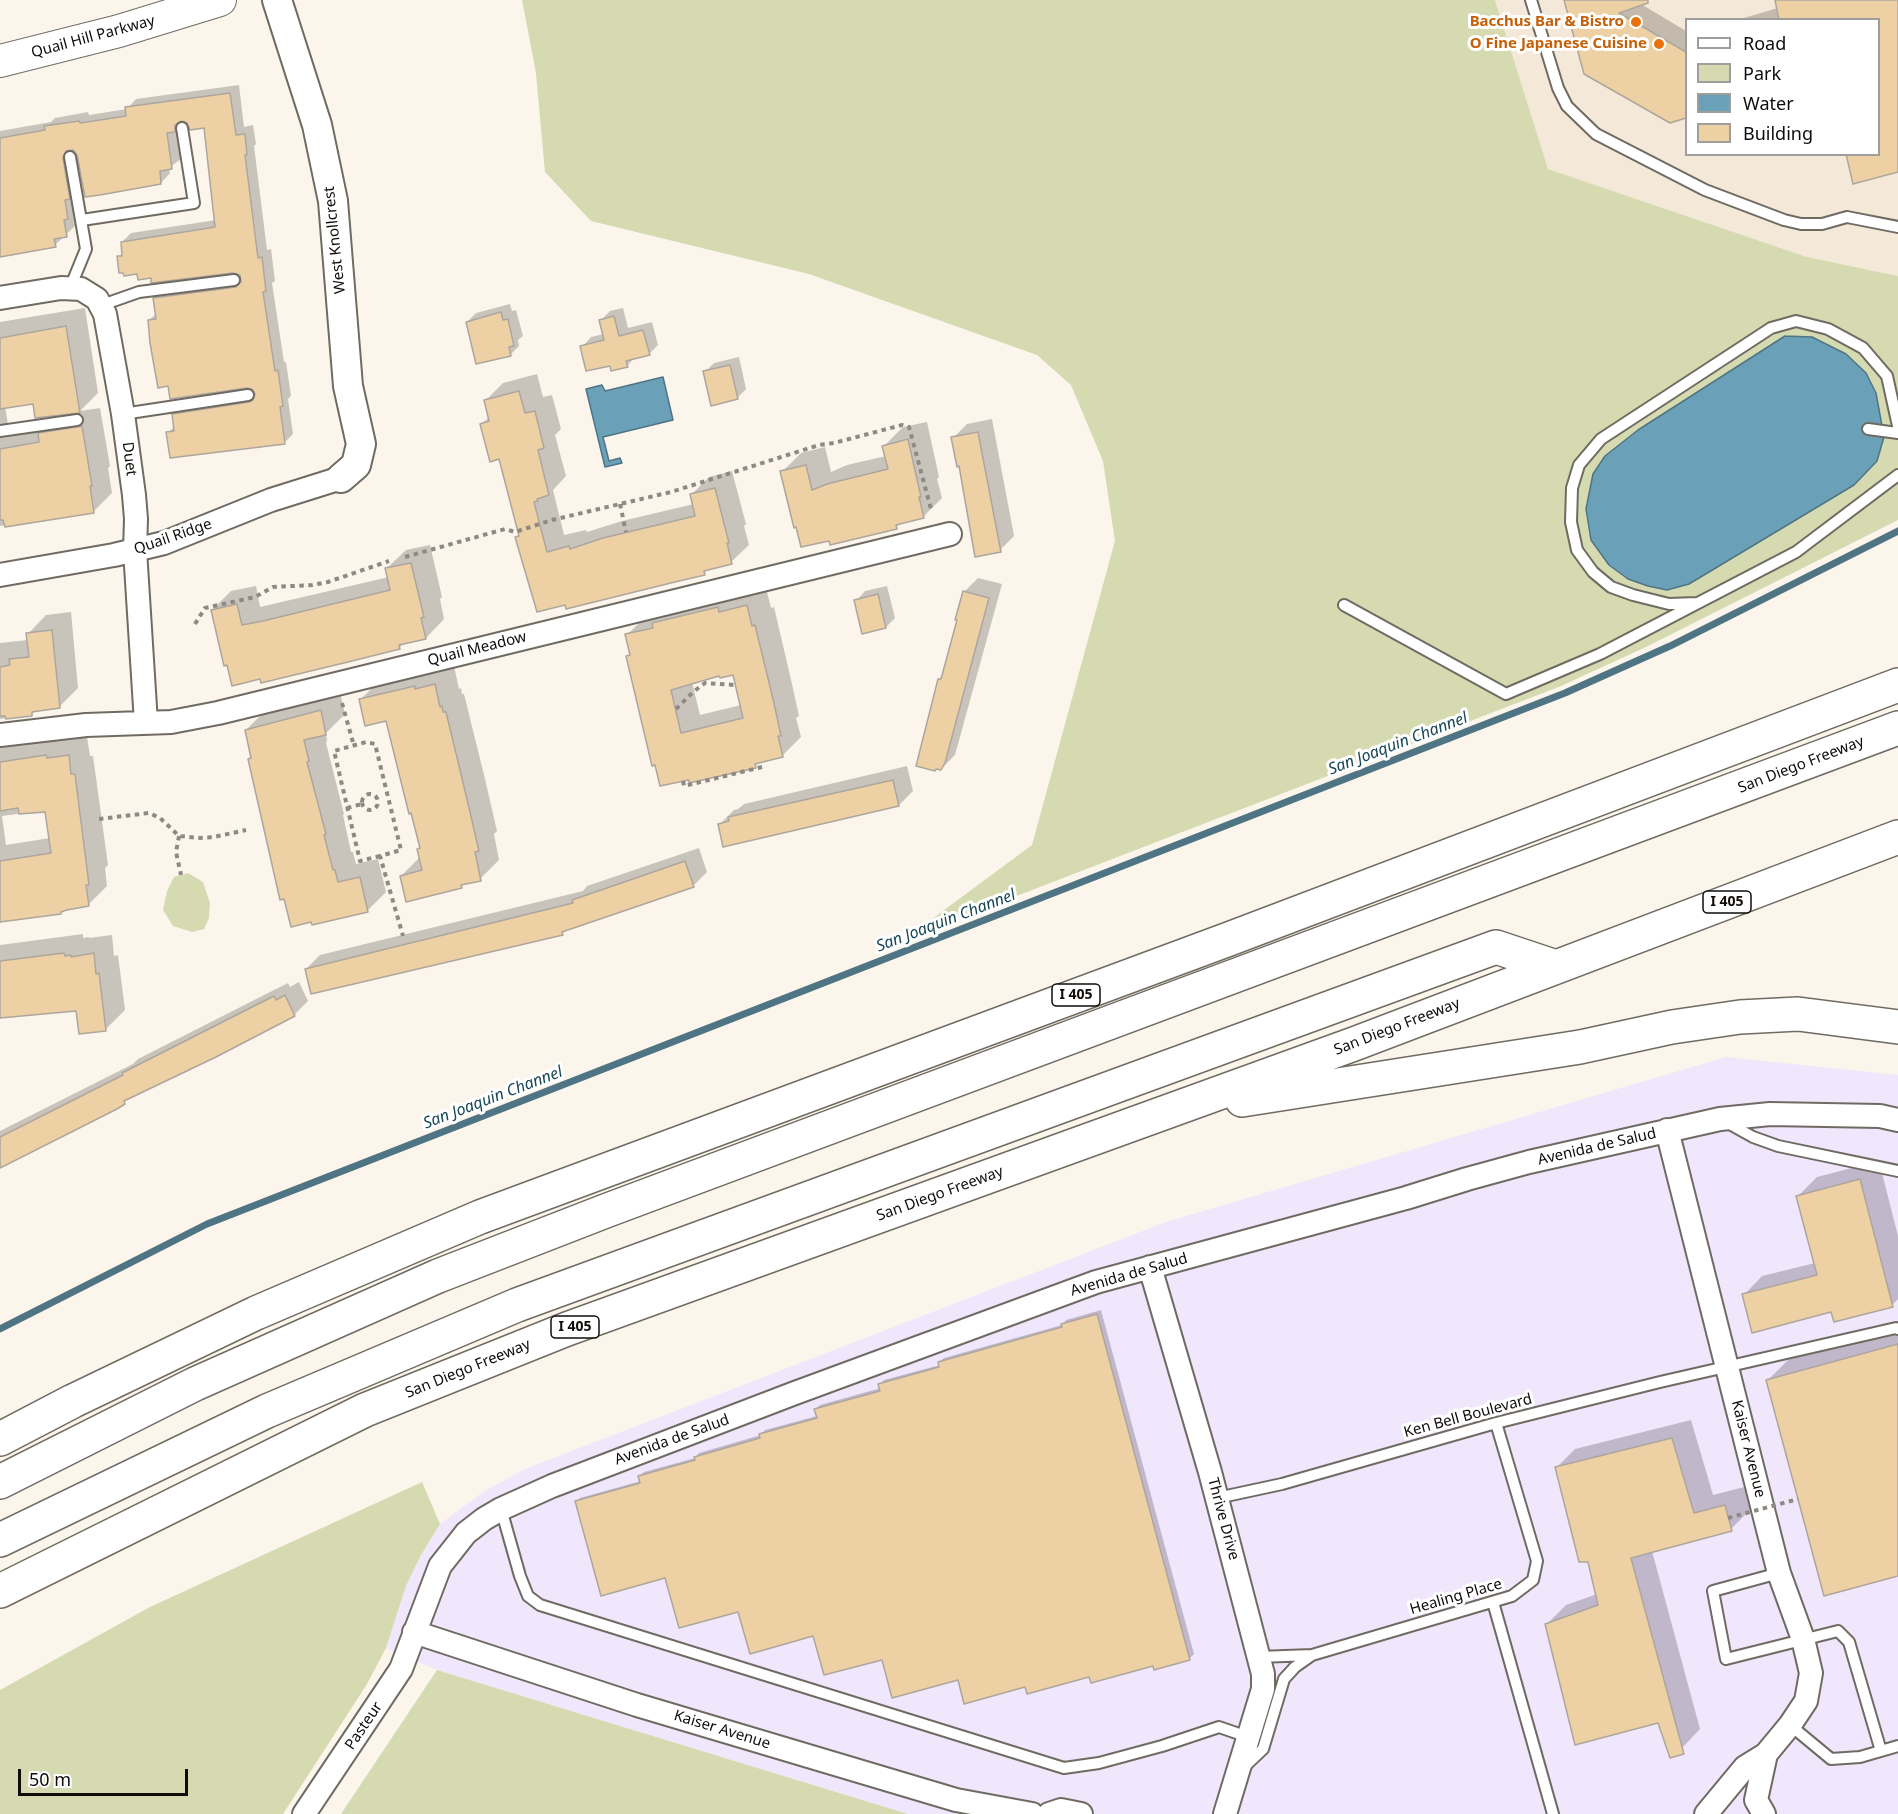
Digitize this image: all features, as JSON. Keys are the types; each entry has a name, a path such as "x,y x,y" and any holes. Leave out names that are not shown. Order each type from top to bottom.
{"highway":[{"name":"I 405","path":"0,1438 256,1313 480,1217 1229,939 1898,685"},
{"name":"San Diego Freeway","path":"0,1482 195,1384 438,1276 608,1210 1898,728"},
{"name":"San Diego Freeway","path":"0,1591 365,1410 567,1329 1354,1044 1898,837"},
{"path":"0,1540 267,1411 517,1305 1496,947 1556,967"},
{"path":"1170,1111 1580,1047 1671,1027 1740,1017 1798,1014 1898,1027"}],"main road":[{"name":"Quail Hill Parkway","path":"0,61 110,34 220,0"}],"street":[{"name":"West Knollcrest","path":"278,0 317,125 333,201 348,386 361,444 356,465 341,478"},
{"path":"0,298 70,288 90,293 102,305"},
{"name":"Duet","path":"102,305 108,323 123,414 136,519 135,550 146,723"},
{"name":"Quail Ridge","path":"0,575 135,550 182,537 272,500 341,478"},
{"name":"Quail Meadow","path":"0,735 86,725 171,722 218,713 950,534"},
{"name":"Avenida de Salud","path":"414,1632 440,1566 466,1533 501,1509 616,1460 1096,1282 1396,1201 1477,1176 1720,1119 1770,1114 1880,1116 1898,1120"},
{"name":"Kaiser Avenue","path":"1667,1130 1779,1573 1803,1639 1811,1673 1806,1701 1790,1725 1766,1754 1745,1767 1706,1814"},
{"name":"Thrive Drive","path":"1150,1267 1217,1498 1263,1674 1263,1689 1225,1814"},
{"name":"Kaiser Avenue","path":"414,1632 637,1704 956,1800 1032,1814"},
{"name":"Pasteur","path":"304,1814 401,1669 414,1632"},
{"name":"Kaiser Avenue","path":"1764,1814 1755,1800 1766,1754"},
{"path":"1049,1814 1060,1810 1081,1814"}],"lane":[{"path":"1531,0 1562,97 1567,106 1596,135 1704,190 1784,220 1801,224 1822,224 1847,217 1898,227"},
{"path":"82,220 194,203 182,128"},
{"path":"70,157 86,249 70,288"},
{"path":"102,305 139,292 234,280"},
{"path":"1697,603 1669,604 1611,587 1593,572 1577,550 1570,522 1572,488 1579,465 1601,439 1771,328 1796,321 1828,329 1863,348 1887,376 1898,426"},
{"path":"123,414 248,395"},
{"path":"0,431 77,420"},
{"path":"1868,429 1898,433"},
{"path":"1344,605 1506,694 1600,654 1796,552 1898,475"},
{"path":"1720,1119 1753,1137 1778,1146 1898,1171"},
{"name":"Ken Bell Boulevard","path":"1217,1498 1282,1484 1496,1423 1660,1382 1898,1329"},
{"name":"Healing Place","path":"1258,1656 1312,1654 1512,1596 1533,1580 1537,1562 1496,1423"},
{"path":"501,1509 528,1596 540,1605 1064,1768 1099,1763 1162,1746 1219,1727 1248,1737"},
{"path":"1779,1573 1713,1592 1726,1659 1838,1631 1849,1642 1881,1751"},
{"path":"1493,1602 1553,1814"},
{"path":"1238,1772 1263,1749 1284,1679 1312,1654"},
{"path":"1790,1725 1830,1759 1860,1756 1898,1746"}],"path":[{"path":"405,557 505,529 515,532 552,520 671,492 819,444 834,443 902,425 909,427 930,509"},
{"path":"620,504 626,532"},
{"path":"195,624 205,608 255,597 273,587 328,582 389,561"},
{"path":"675,709 705,683 735,685"},
{"path":"341,699 354,746"},
{"path":"366,742 375,744 388,797 400,850 360,861 334,751 366,742"},
{"path":"682,781 684,786 762,768"},
{"path":"368,794 373,795 377,801 375,808 371,810 366,810 362,804 363,797 368,794"},
{"path":"377,801 388,797"},
{"path":"347,808 362,804"},
{"path":"99,819 149,813 160,818 179,836 200,838 246,830"},
{"path":"179,836 176,852 181,875"},
{"path":"380,856 403,936"},
{"path":"1728,1518 1798,1499"}],"shaded area":[{"path":"1495,0 1898,0 1898,276 1807,257 1548,169"},
{"path":"1726,1057 1898,1075 1898,1814 908,1814 437,1670 386,1648 406,1586 440,1524 483,1492 525,1469 1166,1222"}],"green space":[{"path":"522,0 1495,0 1548,169 1807,257 1898,276 1898,520 1646,647 1561,686 905,939 1032,845 1115,541 1103,461 1071,385 1037,355 809,274 591,221 545,172 536,73"},
{"path":"188,873 203,882 210,903 209,918 204,929 192,932 173,926 163,910 167,891 174,877"},
{"path":"422,1482 440,1524 406,1586 386,1648 367,1684 283,1814 0,1814 0,1690 150,1607"},
{"path":"437,1670 908,1814 341,1814"}],"water":[{"path":"1785,336 1812,337 1846,354 1866,373 1876,393 1884,437 1877,461 1854,485 1689,584 1667,590 1628,579 1609,565 1591,540 1586,509 1593,474 1605,456 1638,430"},
{"path":"663,377 673,420 603,437 609,461 620,458 622,463 605,467 586,389 602,385 605,391"}],"building":[{"path":"1564,0 1648,0 1648,3 1619,13 1685,51 1685,118 1670,123 1584,74"},
{"path":"1775,0 1898,0 1898,172 1853,184 1846,156 1880,156 1880,18 1779,18"},
{"path":"230,93 236,135 245,134 247,155 245,155 258,258 262,257 266,291 263,292 275,371 278,370 285,444 170,458 166,432 174,431 172,414 249,402 253,400 255,394 253,390 247,388 170,399 168,386 158,388 150,343 148,320 156,319 153,298 236,287 241,282 240,275 233,273 151,283 151,278 138,280 137,274 124,276 123,273 119,273 117,256 122,256 121,242 215,227 204,128 190,130 187,123 181,121 175,125 175,132 167,133 172,169 160,171 161,184 100,195 85,197 77,155 73,150 66,151 63,158 70,199 65,200 68,219 64,220 67,237 54,239 56,247 0,257 0,138 45,130 44,126 126,116 125,107"},
{"path":"501,312 503,320 508,319 514,346 509,347 511,356 476,364 466,322"},
{"path":"614,316 619,336 643,330 650,355 626,361 628,367 611,371 610,366 586,371 580,346 604,340 599,320"},
{"path":"66,326 80,413 35,418 33,404 0,409 0,338"},
{"path":"730,365 738,399 711,406 703,371"},
{"path":"519,391 525,413 535,411 544,448 538,450 549,495 534,502 547,552 569,546 570,549 603,538 695,516 690,494 715,488 732,564 704,571 705,575 566,609 565,605 537,612 515,537 519,536 499,459 490,462 480,424 489,421 484,400"},
{"path":"82,426 94,513 5,527 3,520 0,520 0,449 39,442 38,433"},
{"path":"978,432 1001,552 975,557 959,466 957,467 951,437"},
{"path":"908,439 924,518 896,525 897,529 830,545 829,541 801,547 780,471 806,465 812,490 888,469 882,446"},
{"path":"411,563 424,617 421,618 426,639 399,645 400,649 348,662 261,683 260,679 232,686 227,665 224,666 211,610 237,604 242,625 263,621 390,590 385,568"},
{"path":"963,591 989,598 945,763 941,770 936,769 935,771 916,766"},
{"path":"878,594 886,628 862,634 854,600"},
{"path":"747,605 752,626 755,625 774,703 783,757 755,764 756,768 689,783 689,780 660,786 655,765 652,766 626,656 630,655 625,634 653,628 652,623 718,607 719,612","holes":["733,675 743,718 681,733 671,690 719,676 720,678"]},
{"path":"52,630 60,708 32,712 32,716 6,719 5,716 0,716 0,667 10,665 9,659 29,657 26,633"},
{"path":"435,684 440,707 442,706 443,712 446,712 467,799 479,851 475,852 481,881 406,902 400,876 422,870 417,849 420,848 411,813 409,814 386,721 365,726 359,699 415,686 415,689"},
{"path":"321,710 326,735 304,740 309,761 307,762 333,870 335,870 338,882 360,877 368,912 312,925 311,922 291,927 284,899 280,900 248,759 251,758 245,730"},
{"path":"46,755 47,758 69,755 71,774 75,774 89,885 86,885 89,906 67,910 61,914 0,922 0,861 51,853 45,812 19,814 18,808 0,811 0,762"},
{"path":"893,780 899,806 723,847 718,824 729,821 728,817"},
{"path":"685,861 694,887 562,932 563,935 311,994 305,969 573,903 572,900"},
{"path":"64,953 65,956 71,955 71,957 94,953 96,974 99,973 106,1031 79,1034 76,1011 0,1018 0,961"},
{"path":"285,995 295,1016 124,1101 125,1104 117,1109 0,1168 0,1137 274,996 276,1000"},
{"path":"1860,1179 1893,1307 1834,1322 1831,1312 1752,1333 1742,1294 1817,1275 1796,1196"},
{"path":"1097,1314 1190,1660 1154,1670 1153,1666 1091,1683 1089,1677 1027,1694 1025,1687 964,1704 958,1680 892,1698 882,1660 824,1675 813,1636 750,1654 738,1612 679,1628 665,1578 601,1596 575,1501 640,1483 638,1476 760,1438 759,1434 817,1418 814,1409 880,1391 878,1384 939,1367 938,1362 1062,1327 1061,1324"},
{"path":"1898,1344 1898,1576 1824,1596 1766,1380"},
{"path":"1672,1438 1694,1513 1725,1505 1732,1531 1631,1558 1684,1754 1670,1758 1658,1723 1575,1745 1545,1624 1598,1605 1588,1562 1579,1562 1555,1467"}],"waterway":[{"name":"San Joaquin Channel","path":"0,1329 207,1224 1565,693 1670,646 1898,531"}],"place":[{"name":"Bacchus Bar & Bistro","path":"1636,22"},
{"name":"O Fine Japanese Cuisine","path":"1659,44"}]}
